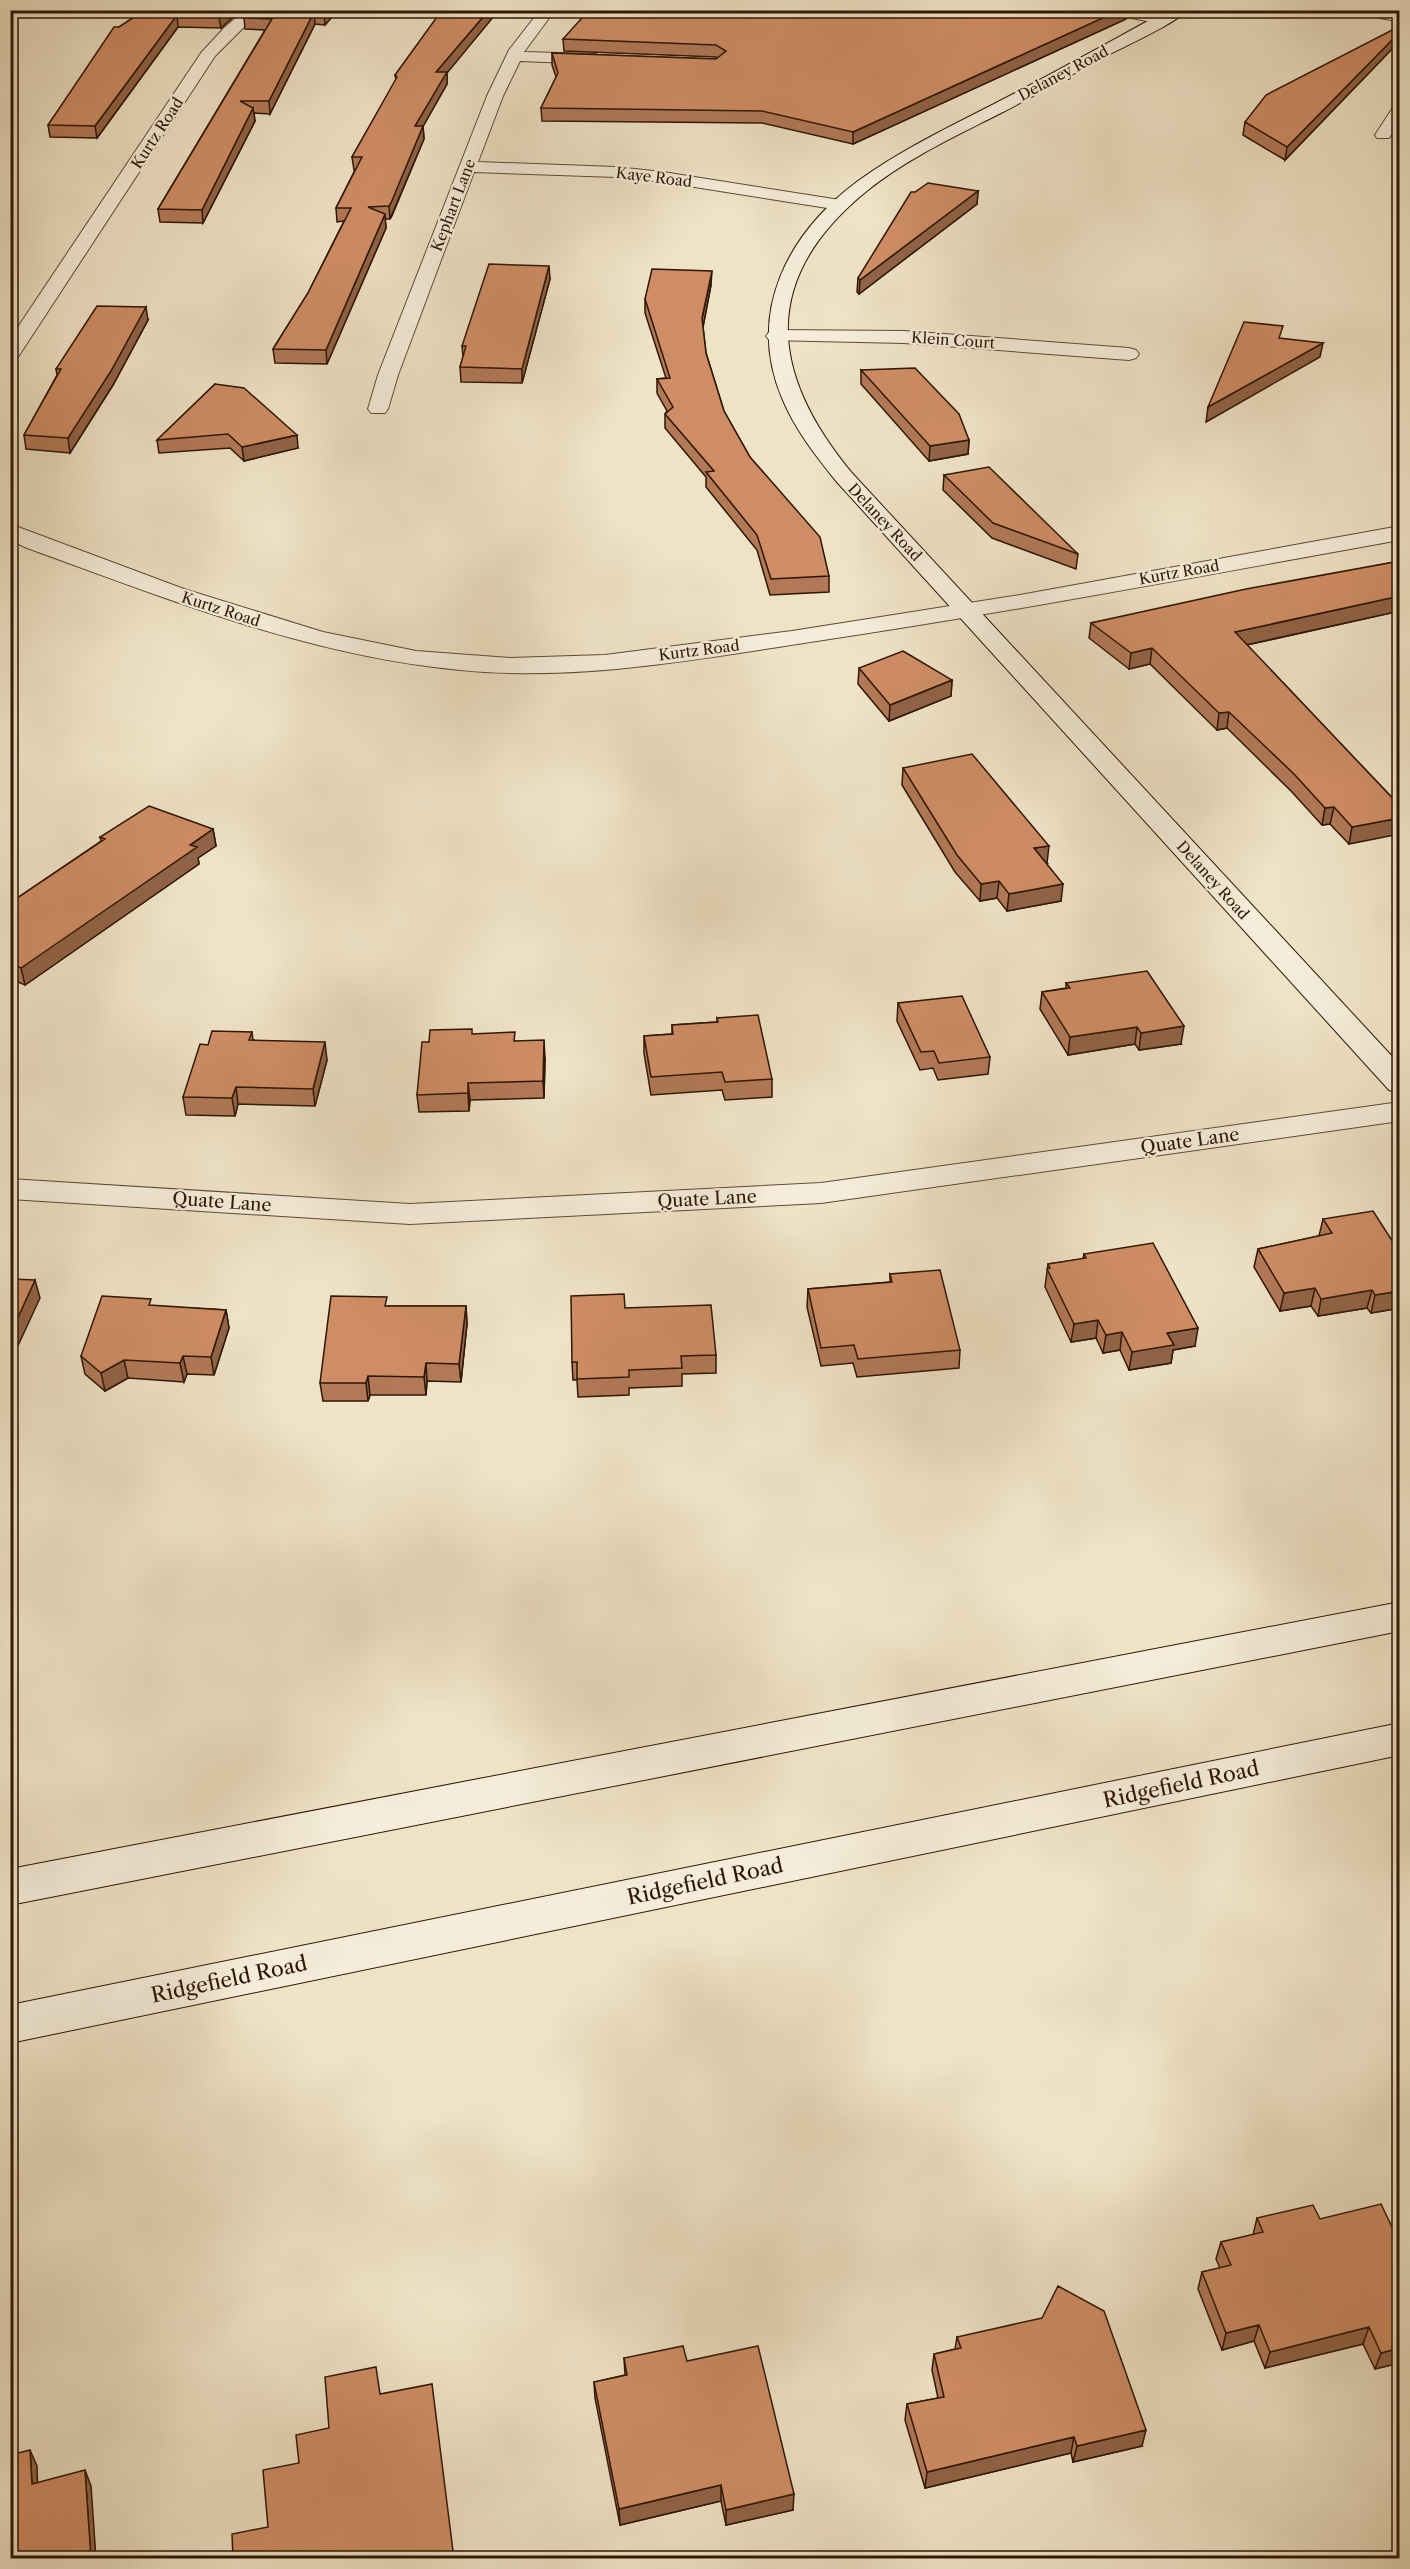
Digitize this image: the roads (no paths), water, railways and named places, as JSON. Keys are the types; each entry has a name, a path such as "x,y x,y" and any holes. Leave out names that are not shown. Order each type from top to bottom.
{"street":[{"name":"Kurtz Road","path":"10,354 209,53 229,31 254,10"},
{"name":"Kephart Lane","path":"378,409 495,96 514,56 548,10"},
{"path":"1111,10 1171,15"},
{"path":"1361,10 1400,18"},
{"name":"Delaney Road","path":"1171,15 926,147 869,181 840,205 816,230 787,279 778,307 776,336 779,361 787,387 801,416 819,446 843,477 1400,1084"},
{"path":"514,56 609,59"},
{"path":"1383,135 1400,109"},
{"name":"Kaye Road","path":"467,167 616,172 663,177 840,205"},
{"name":"Klein Court","path":"776,336 904,337 1130,354"},
{"name":"Kurtz Road","path":"10,531 34,543 275,627 417,658 472,664 529,666 587,663 730,647 870,627 1400,533"},
{"name":"Quate Lane","path":"10,1189 410,1214 821,1193 1400,1112"},
{"path":"10,1887 1400,1616"},
{"name":"Ridgefield Road","path":"10,2024 1400,1739"}]}
